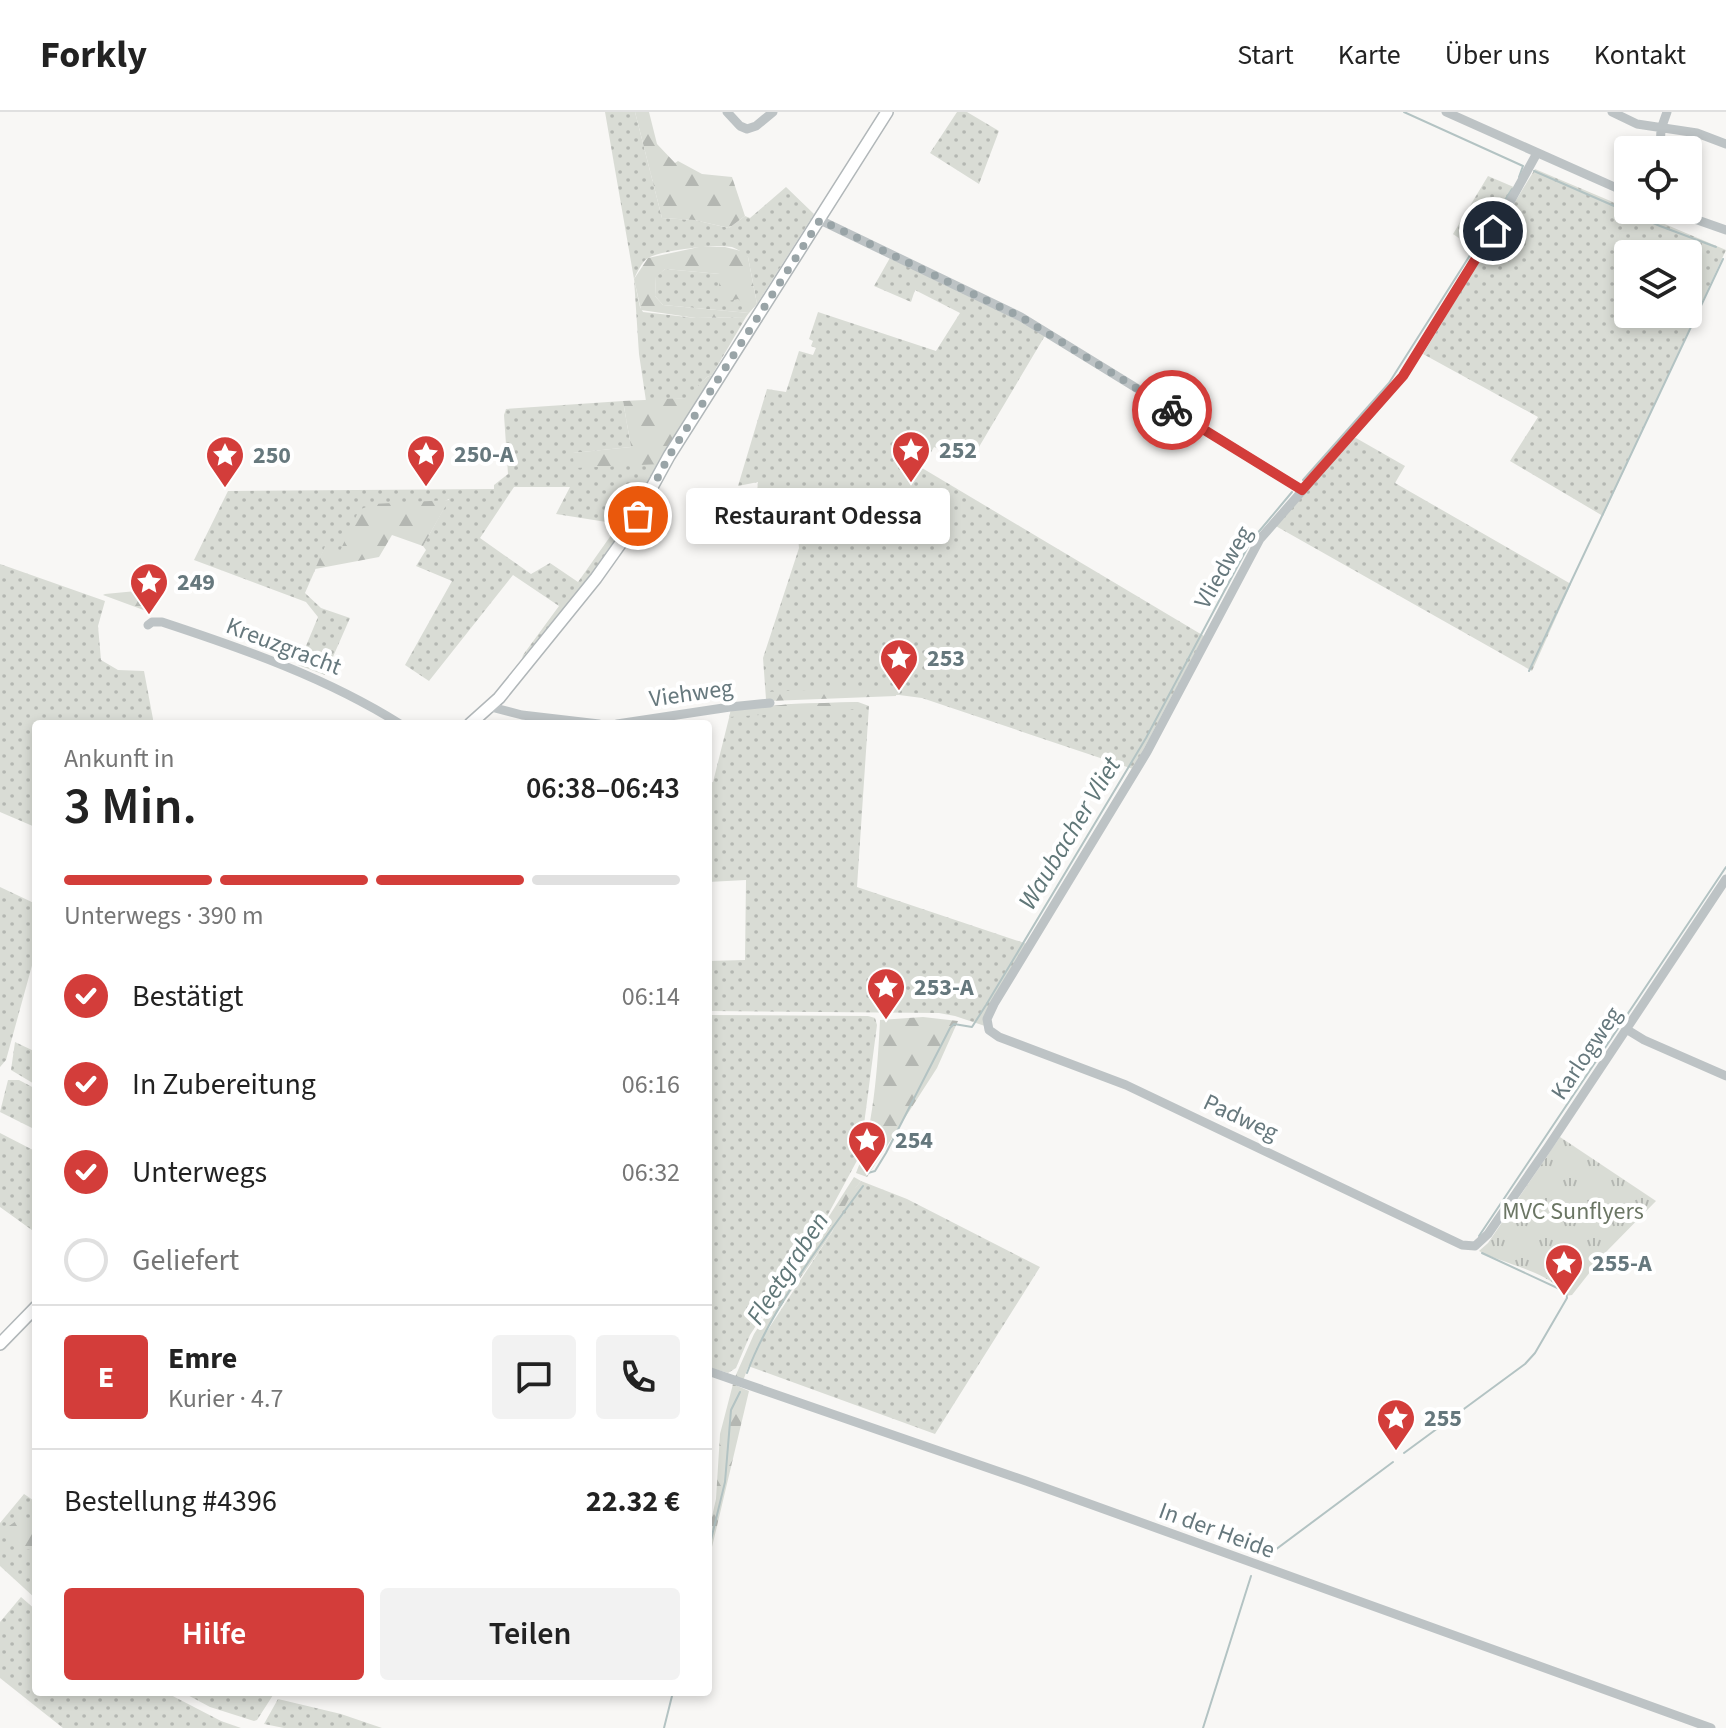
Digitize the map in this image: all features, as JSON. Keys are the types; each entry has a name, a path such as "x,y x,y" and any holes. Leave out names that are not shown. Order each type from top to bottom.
{"main road":[{"path":"475,720 491,707 596,578 638,516 669,456 887,112"},
{"path":"0,1344 32,1311"}],"street":[{"path":"727,112 747,129 756,126 773,112"},
{"path":"1446,112 1614,187"},
{"path":"1612,112 1637,124 1697,133 1726,144"},
{"path":"1661,136 1667,112"},
{"name":"Vliedweg","path":"989,1030 987,1019 994,1004 1147,752 1253,552 1270,526 1403,376 1505,211 1537,153"},
{"path":"820,220 1021,317 1302,490"},
{"path":"1702,222 1726,230"},
{"name":"Kreuzgracht","path":"148,625 162,622 277,664 348,693 393,720"},
{"name":"Viehweg","path":"646,720 770,703"},
{"path":"491,707 522,715 565,720"},
{"name":"Karlogweg","path":"1475,1246 1488,1234 1726,879"},
{"path":"1626,1029 1726,1076"},
{"name":"Padweg","path":"989,1030 999,1037 1126,1085 1462,1245 1475,1246"},
{"name":"In der Heide","path":"712,1372 1039,1486 1711,1728"}],"green space":[{"path":"605,112 635,112 662,218 694,220 729,228 745,216 750,218 786,187 814,214 757,304 748,257 732,247 664,252 648,258 634,279"},
{"path":"635,112 649,112 657,144 675,163 678,161 702,174 732,177 745,216 729,228 694,220 662,218"},
{"path":"957,112 967,112 999,131 979,184 930,153"},
{"path":"1535,169 1614,203 1614,224 1665,224 1726,250 1702,302 1702,240 1614,240 1614,328 1690,328 1603,516 1510,461 1538,417 1423,354"},
{"path":"1488,176 1516,188 1476,250 1453,234"},
{"path":"699,247 725,247 745,252 757,304 747,306 738,299 718,303 720,274 665,269 656,277 655,296 663,305 749,313 746,317 696,318 641,310 634,279 648,258"},
{"path":"891,256 1046,334 970,462 934,447 922,468 1204,636 1133,769 922,698 899,695 766,699 763,658 799,548 796,515 755,514 758,482 738,486 767,389 786,392 799,351 813,355 816,348 811,346 813,341 809,339 818,312 936,351 960,313 915,290 911,302 874,286"},
{"path":"665,269 720,274 738,299 757,304 749,313 663,305 655,296 656,276"},
{"path":"634,279 643,312 696,318 746,317 712,375 687,398 646,401"},
{"path":"712,375 661,464 575,468 572,453 631,447 623,401 686,398"},
{"path":"623,401 631,447 573,453 661,464 617,542 521,663 523,655 559,606 513,575 429,681 405,665 452,581 416,566 426,550 423,546 449,499 340,552 326,545 305,593 321,608 350,618 325,675 298,665 318,617 306,602 194,560 228,491 494,489 494,485 508,474 506,409","holes":["514,487 570,487 556,514 619,524 578,582 550,563 531,574 480,538"]},
{"path":"1356,438 1405,466 1395,483 1571,584 1532,671 1274,525"},
{"path":"449,500 423,546 392,535 379,557 315,569 326,544 340,551 359,510 373,504"},
{"path":"0,564 105,601 98,626 101,660 118,670 144,671 153,720 32,720 32,826 0,812"},
{"path":"168,588 149,612 103,595 105,594"},
{"path":"893,686 896,696 766,699 766,692"},
{"path":"858,702 869,706 857,887 1027,944 985,1026 939,1013 712,1011 712,961 745,960 746,880 712,882 712,782 731,710"},
{"path":"858,702 858,708 854,709 729,717 731,710"},
{"path":"0,887 32,902 32,966 6,1060 0,1067"},
{"path":"712,1015 875,1018 877,1025 860,1155 825,1220 750,1335 736,1368 728,1373 712,1368"},
{"path":"923,1017 958,1021 937,1068 867,1177 856,1173 871,1119 880,1020"},
{"path":"15,1042 32,1050 32,1083 11,1070"},
{"path":"8,1080 19,1080 32,1087 32,1128 0,1112"},
{"path":"0,1133 32,1149 32,1230 0,1207"},
{"name":"MVC Sunflyers","path":"1560,1137 1656,1201 1605,1253 1572,1295 1565,1296 1559,1288 1539,1275 1479,1251 1488,1243"},
{"path":"854,1177 861,1181 830,1235 770,1323 743,1381 735,1377 754,1334"},
{"path":"861,1181 907,1199 1040,1267 935,1434 748,1366 756,1348 832,1232 850,1194"},
{"path":"733,1384 749,1391 712,1547 712,1516 720,1434"},
{"path":"24,1494 32,1499 32,1595 0,1566 0,1523"},
{"path":"23,1520 32,1526 32,1549 18,1549 8,1541 9,1526"},
{"path":"21,1597 32,1607 32,1696 173,1696 241,1728 63,1728 0,1678 0,1622"},
{"path":"189,1696 272,1696 254,1721 210,1707"},
{"path":"278,1699 341,1714 382,1728 284,1728 264,1724"}],"waterway":[{"path":"1404,112 1523,166 1519,177"},
{"name":"Waubacher Vliet","path":"1534,171 1716,247"},
{"name":"Waubacher Vliet","path":"1303,480 1389,383 1512,189"},
{"path":"1529,671 1723,259"},
{"name":"Waubacher Vliet","path":"868,1173 875,1171 886,1153 950,1028 954,1024 972,1027 986,1005 1146,738 1251,541 1292,492"},
{"path":"1479,1236 1726,867"},
{"name":"Fleetgraben","path":"868,1173 873,1151"},
{"name":"Fleetgraben","path":"747,1373 783,1301 863,1186"},
{"path":"1404,1453 1525,1364 1535,1353 1567,1298 1566,1292 1482,1253"},
{"name":"Fleetgraben","path":"712,1536 725,1482 731,1410 740,1392"},
{"path":"1267,1556 1393,1462"},
{"path":"1203,1728 1251,1576"},
{"name":"Fleetgraben","path":"664,1728 672,1696"}],"way so far":[{"path":"638,516 669,456 820,220 1021,317 1172,410"}],"place":[{"name":"252","path":"911,484"},
{"name":"250-A","path":"426,488"},
{"name":"250","path":"225,489"},
{"name":"Restaurant Odessa","path":"638,516"},
{"name":"249","path":"149,616"},
{"name":"253","path":"899,692"},
{"name":"253-A","path":"886,1021"},
{"name":"254","path":"867,1174"},
{"name":"255-A","path":"1564,1297"},
{"name":"255","path":"1396,1452"}],"route":[{"path":"1172,410 1302,490 1403,376 1493,231"}]}
